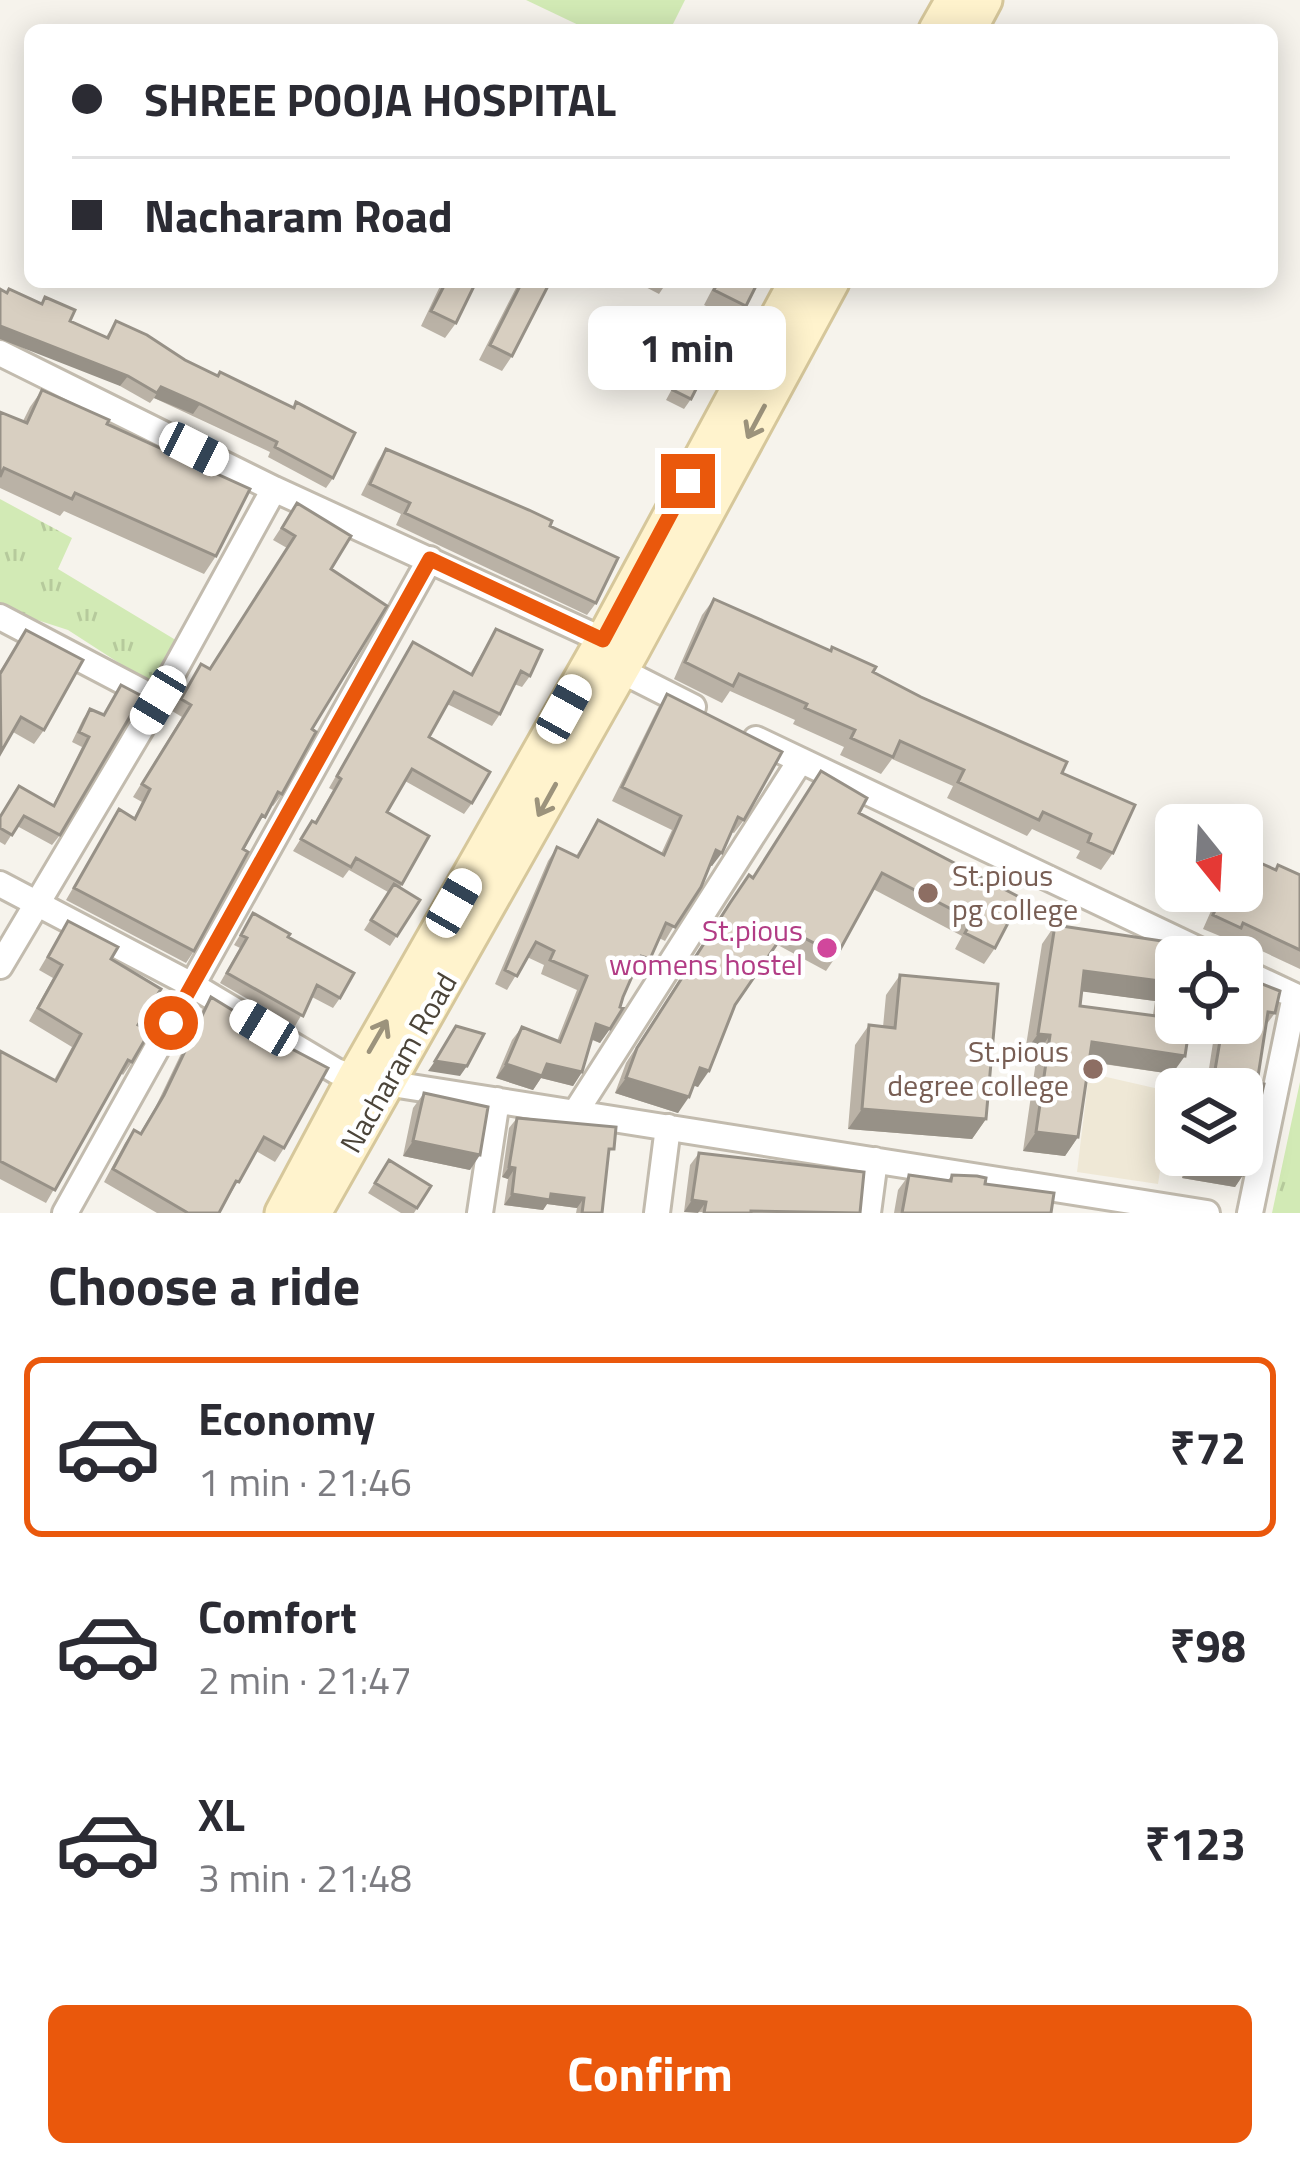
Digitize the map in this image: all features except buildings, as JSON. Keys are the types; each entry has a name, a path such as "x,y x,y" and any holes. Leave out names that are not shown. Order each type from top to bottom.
{"main road":[{"name":"Nacharam Road","path":"282,1213 353,1078 603,640 793,288"},
{"name":"Nacharam Road","path":"314,1213 829,288"}],"street":[{"path":"0,352 274,490 603,640"},
{"path":"0,966 158,700 274,490"},
{"path":"65,1213 430,559"},
{"path":"0,616 158,700"},
{"path":"620,670 1170,936"},
{"path":"575,1113 800,761"},
{"path":"0,884 192,985 353,1078 875,1160 1067,1202 1207,1213"},
{"path":"1250,1213 1298,997 1263,980"},
{"path":"481,1213 497,1100"},
{"path":"657,1213 668,1127"},
{"path":"868,1213 875,1160"}],"shaded area":[{"path":"1089,1073 1155,1088 1158,1184 1077,1172"}],"green space":[{"path":"526,0 685,0 673,24 576,24"},
{"path":"0,499 72,538 58,569 179,642 150,683 68,630 0,608"},
{"path":"1300,1082 1300,1213 1272,1213"}],"place":[{"name":"St.pious pg college","path":"928,893"},
{"name":"St.pious womens hostel","path":"827,948"},
{"name":"St.pious degree college","path":"1093,1069"}],"route":[{"path":"171,1023 430,559 603,640 688,481"}]}
